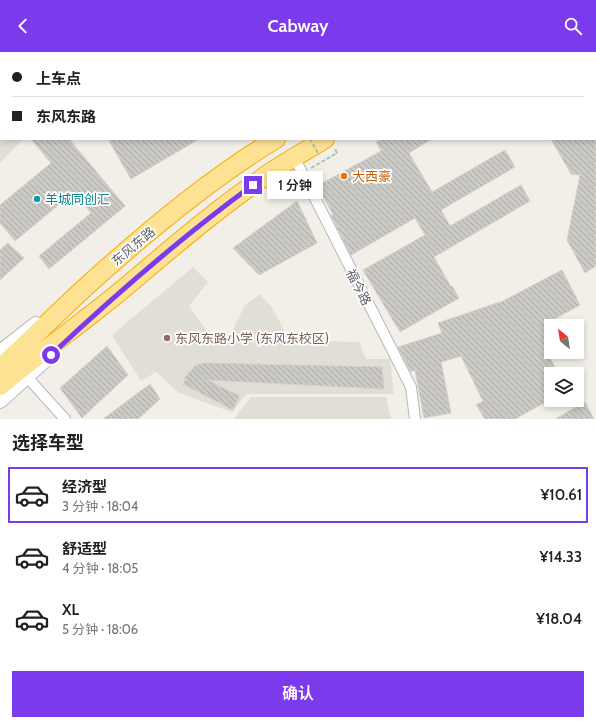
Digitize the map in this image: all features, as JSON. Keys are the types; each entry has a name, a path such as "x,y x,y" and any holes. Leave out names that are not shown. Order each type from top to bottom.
{"highway":[{"name":"东风东路","path":"0,368 99,274 215,180 275,140"},
{"name":"东风东路","path":"0,386 46,348 115,296 228,203 261,179 294,158 322,147"}],"street":[{"name":"福今路","path":"294,158 410,387 415,419"},
{"path":"0,352 99,274"},
{"path":"0,401 115,296"},
{"path":"26,377 65,419"}],"path":[{"path":"312,140 322,147"}],"shaded area":[{"path":"0,140 22,140 0,163"},
{"name":"东风东路小学 (东风东校区)","path":"193,267 208,282 189,306 208,333 229,340 245,305 260,294 273,309 289,340 359,342 366,359 390,359 394,394 246,394 232,412 179,393 156,372 141,381 112,335"},
{"path":"251,397 386,397 391,419 234,419"}],"building":[{"name":"羊城同创汇","path":"32,140 70,140 125,206 49,269 39,256 91,213 74,192 15,241 0,223 0,205 51,163"},
{"path":"109,140 197,140 131,179"},
{"path":"379,140 430,140 409,153 432,192 505,150 515,167 441,210 450,226 521,185 530,201 434,257 459,298 400,332 363,270 425,235 415,218 351,255 331,215 333,214 317,186 381,151 376,142"},
{"path":"552,140 596,140 596,266 585,273 567,240 580,175 571,174"},
{"path":"297,201 317,243 259,275 233,248"},
{"path":"8,243 24,258 0,280 0,250"},
{"path":"562,270 580,305 554,319 544,319 544,359 550,359 555,367 544,367 544,403 515,419 485,419 476,405 483,401 461,356 441,362 451,413 424,418 415,370 411,372 398,347 442,333 438,323 503,301"},
{"path":"107,346 128,375 82,418 60,388"},
{"path":"205,363 382,367 384,389 207,380 240,396 233,410 183,384 186,379 184,378 196,365"},
{"path":"150,384 160,399 138,419 103,419"},
{"path":"584,403 594,419 555,419 576,407 584,407"}],"place":[{"name":"大西豪","path":"344,176"},
{"name":"羊城同创汇","path":"37,199"},
{"name":"东风东路小学 (东风东校区)","path":"167,338"}],"route":[{"path":"51,355 115,296 222,208 253,185"}]}
